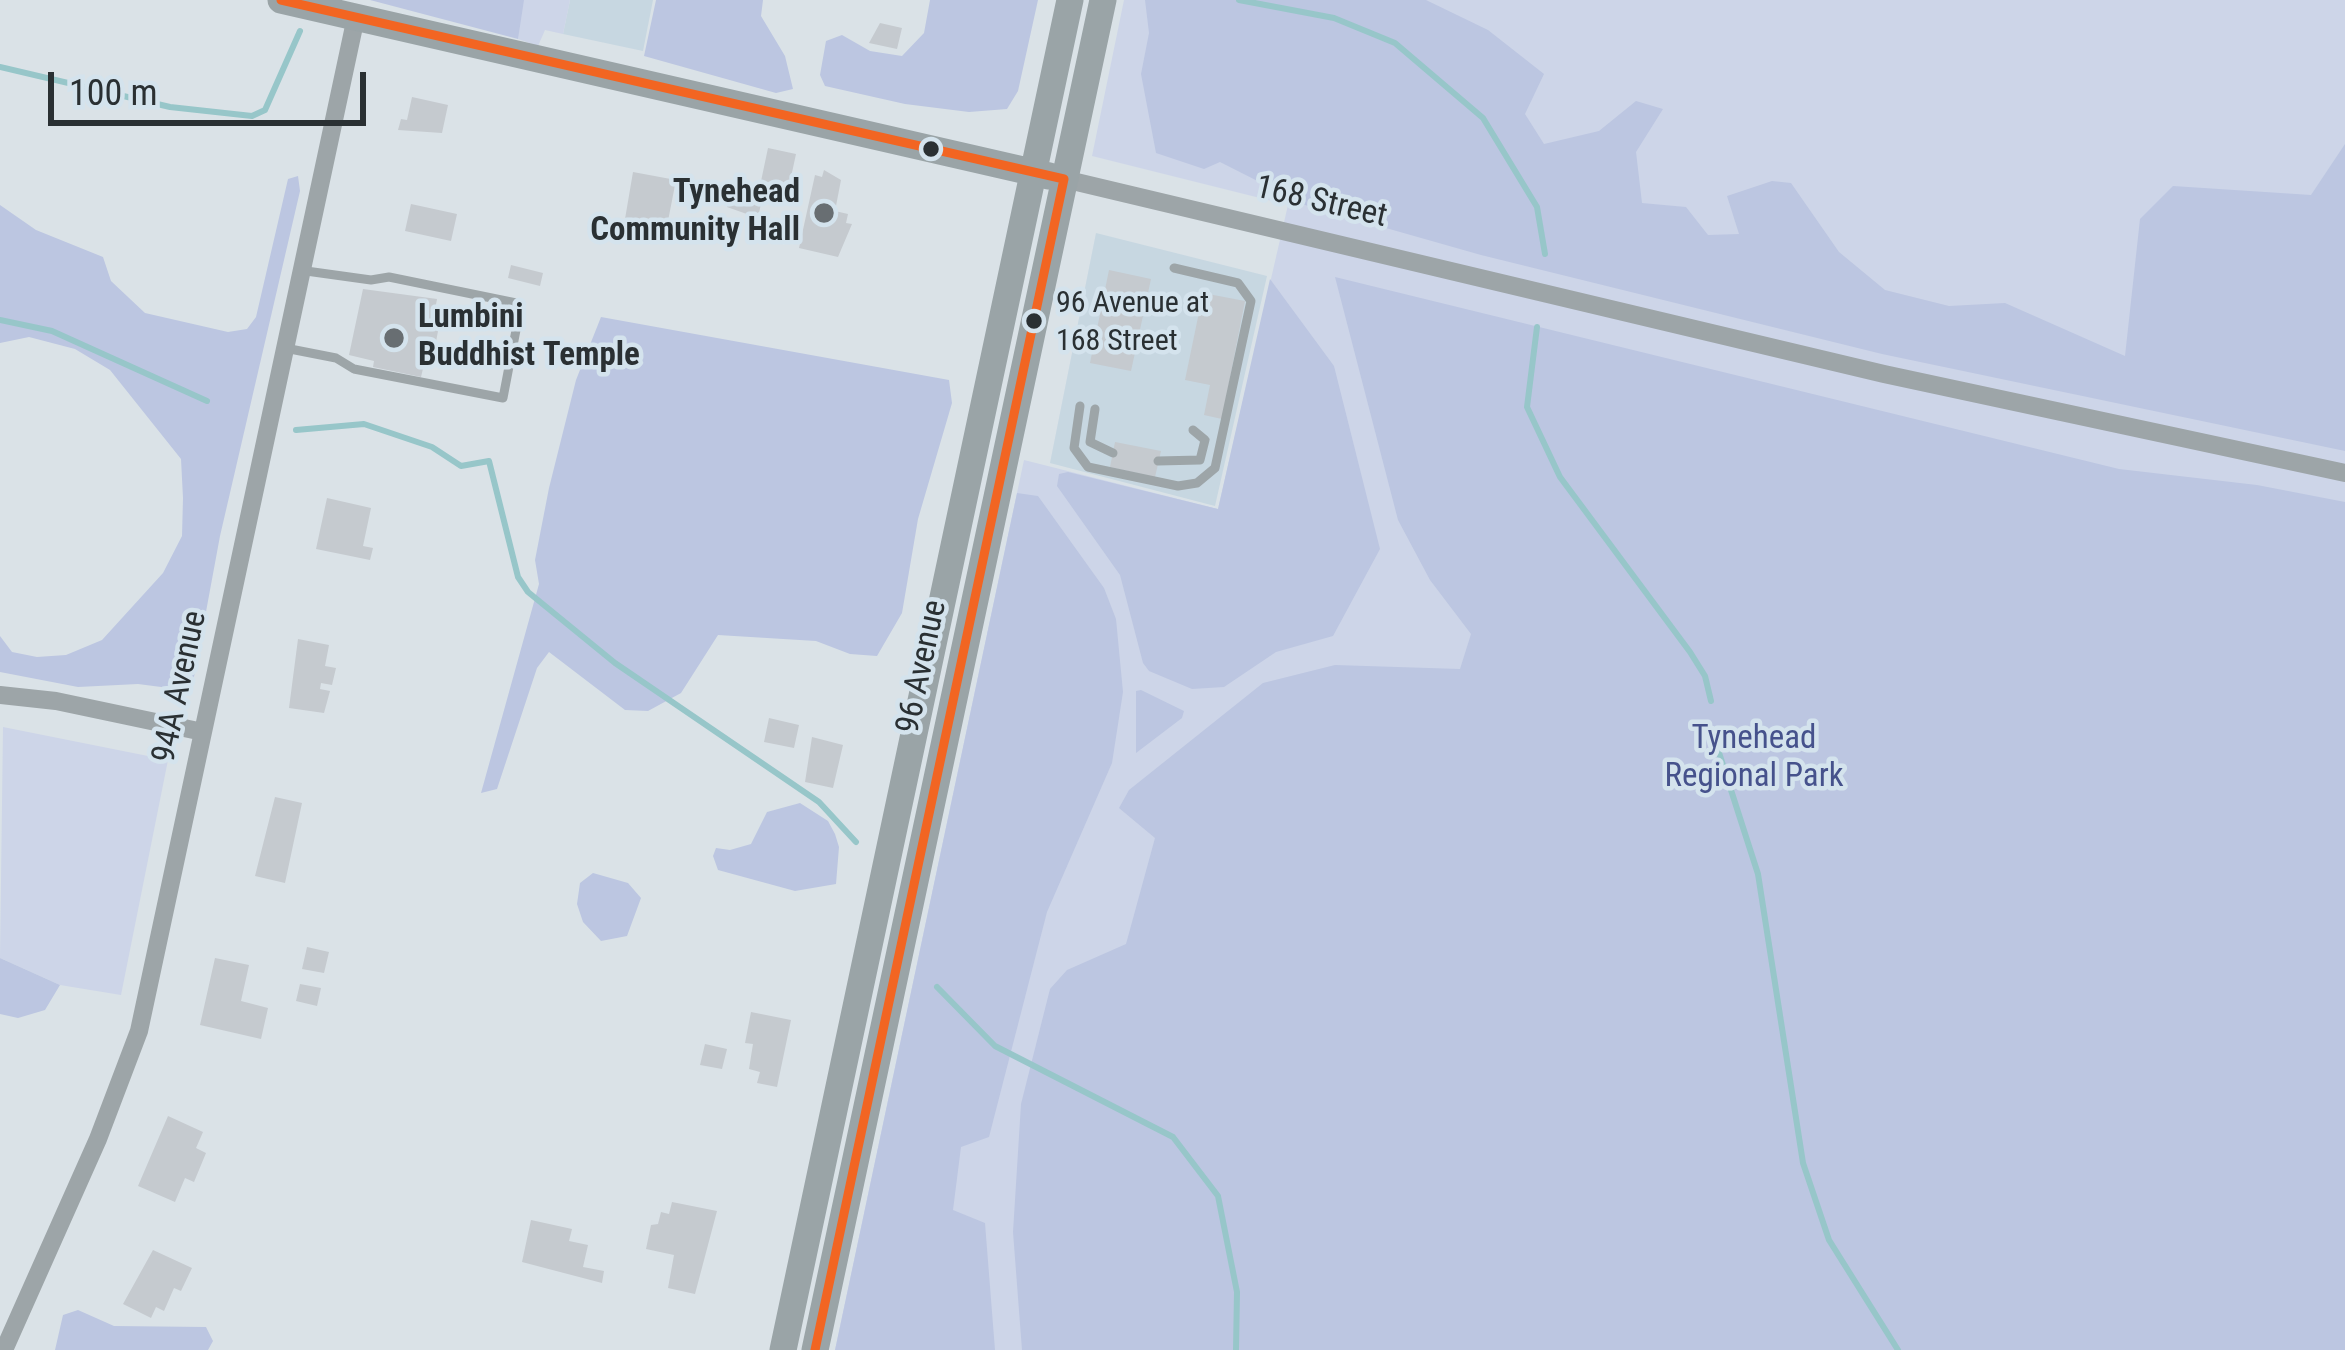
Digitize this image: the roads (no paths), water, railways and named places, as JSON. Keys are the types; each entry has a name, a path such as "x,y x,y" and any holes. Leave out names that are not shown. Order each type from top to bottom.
{"main road":[{"name":"168 Street","path":"281,0 1064,179"},
{"name":"96 Avenue","path":"783,1350 1070,0"},
{"name":"96 Avenue","path":"815,1350 1103,0"}],"street":[{"name":"94A Avenue","path":"4,1350 133,1049 356,16"},
{"name":"168 Street","path":"1064,179 1884,374 2345,473"},
{"path":"0,695 56,701 202,732"}],"lane":[{"path":"1080,406 1074,448 1088,467 1178,487 1197,483 1215,468 1251,301 1238,283 1174,268"},
{"path":"284,348 336,358 354,369 502,398 521,304 389,277 371,280 299,270"},
{"path":"1095,409 1090,442 1113,453"},
{"path":"1158,461 1200,460 1205,440 1192,430"}],"waterway":[{"path":"1239,0 1334,18 1395,43 1483,118 1537,207 1545,254"},
{"path":"0,67 170,107 252,116 265,110 300,31"},
{"path":"0,320 52,331 207,401"},
{"path":"1537,327 1527,407 1560,477 1690,652 1705,676 1711,701"},
{"path":"296,430 364,424 432,447 461,466 489,461 518,577 528,592 615,663 819,802 856,842"},
{"path":"1712,731 1758,874 1803,1163 1829,1240 1898,1350"},
{"path":"937,987 995,1046 1173,1137 1218,1196 1237,1292 1236,1350"}],"place":[{"name":"Tynehead Community Hall","path":"824,213"},
{"name":"96 Avenue at 168 Street","path":"1034,321"},
{"name":"Lumbini Buddhist Temple","path":"394,338"}],"park label":[{"name":"Tynehead Regional Park","path":"1754,759"}]}
